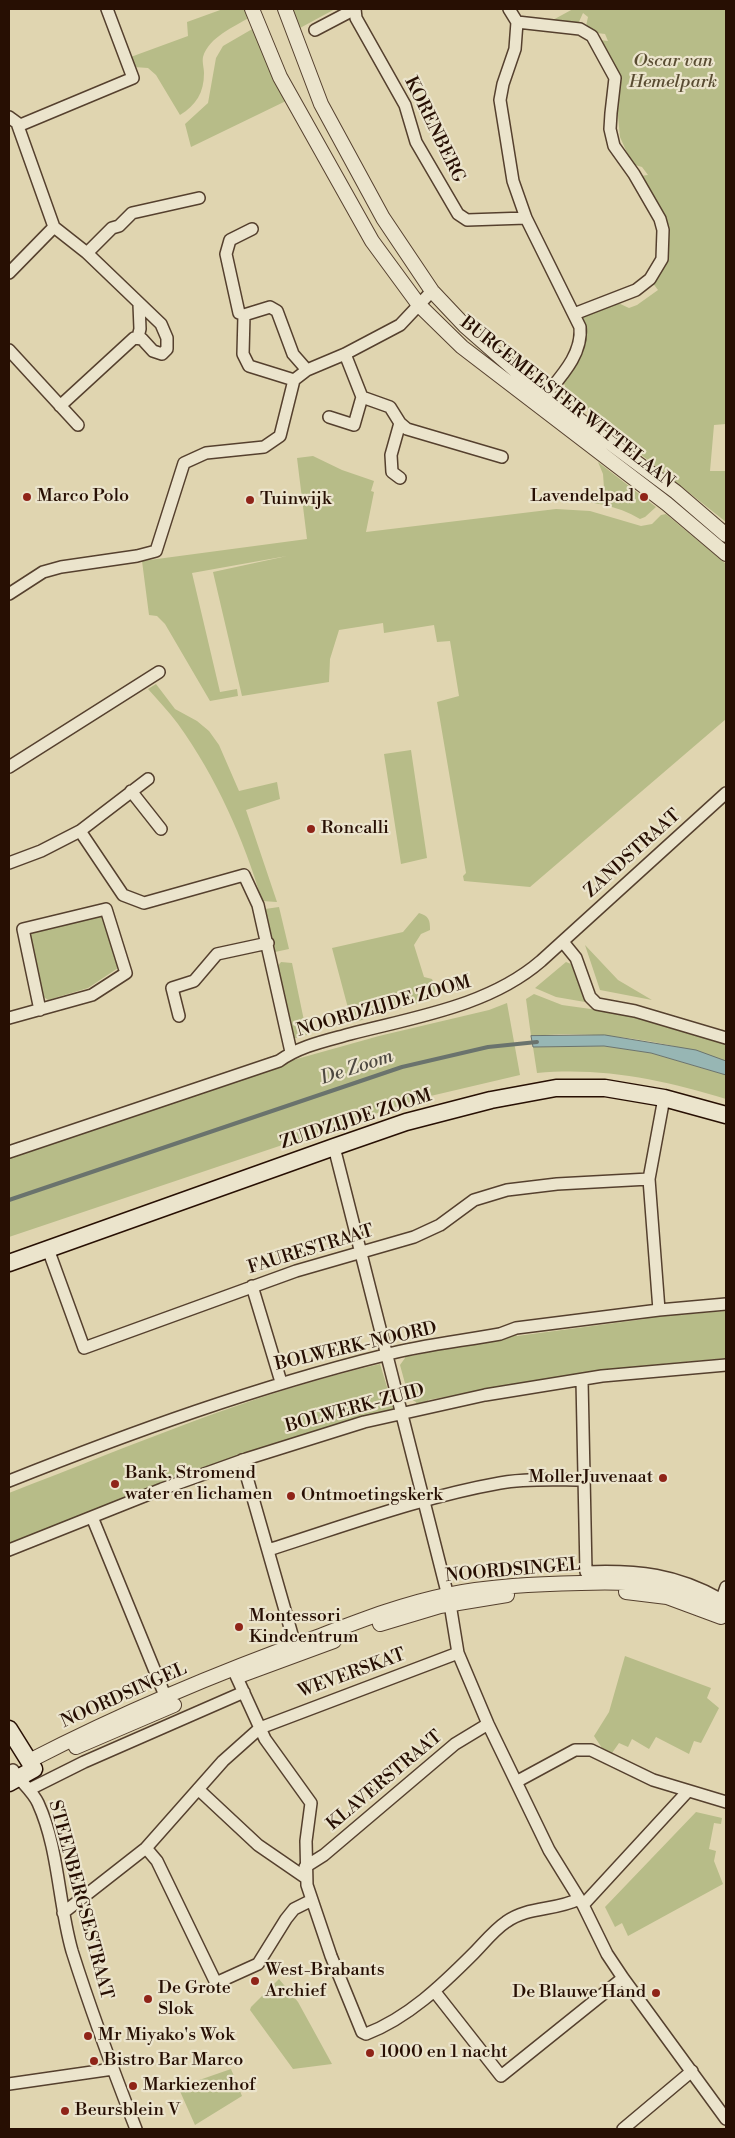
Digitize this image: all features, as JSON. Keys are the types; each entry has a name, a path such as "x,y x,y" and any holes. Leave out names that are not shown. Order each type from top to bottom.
{"main road":[{"name":"ZUIDZIJDE ZOOM","path":"9,1263 334,1147 416,1120 490,1100 531,1092 579,1087 605,1088 664,1098 726,1115"},
{"path":"9,1729 32,1765 16,1779"}],"street":[{"path":"20,125 133,78 107,9"},
{"name":"BURGEMEESTER WITTELAAN","path":"252,9 280,77 352,206 384,259 419,305 462,347 676,492 726,534"},
{"name":"BURGEMEESTER WITTELAAN","path":"285,9 321,104 383,218 432,291 465,326 542,400 726,554"},
{"name":"KORENBERG","path":"315,30 355,9 356,18 405,105 416,142 458,214 467,220 526,218"},
{"path":"509,9 517,22 515,49 502,84 500,100 513,181 526,218 574,314 581,332 578,351 542,400"},
{"path":"517,22 580,29 592,36 615,78 610,129 614,146 634,174 660,219 663,230 662,259 650,280 636,290 574,314"},
{"path":"9,116 20,125"},
{"path":"20,125 18,126 54,227 86,253 161,324 167,338 167,349 162,354 158,353 138,337"},
{"path":"86,253 112,228 119,226 132,213 199,198"},
{"path":"9,273 54,227"},
{"path":"252,229 230,240 226,254 239,313 244,315 270,307 277,311 293,354 307,370"},
{"path":"9,594 43,572 61,567 137,556 156,551 184,464 206,453 264,446 280,436 294,380 307,370 345,354 400,324 432,291"},
{"path":"138,337 140,329 139,304"},
{"path":"244,315 243,354 249,366 294,380"},
{"path":"60,406 134,338 138,337"},
{"path":"9,350 78,425"},
{"path":"329,417 354,425 362,397 345,354"},
{"path":"362,397 390,407 400,423 407,429 502,457"},
{"path":"400,423 391,464 392,472 400,478"},
{"path":"9,767 158,672"},
{"path":"9,862 41,851 80,831 148,779"},
{"path":"130,791 161,829"},
{"name":"ZANDSTRAAT","path":"563,942 726,793"},
{"path":"80,831 123,895 144,903 244,875 258,905 291,1052"},
{"path":"9,1018 40,1010 92,995 126,973 106,909 23,929 40,1010"},
{"path":"563,942 576,958 590,997 598,1004 636,1011 726,1038"},
{"name":"NOORDZIJDE ZOOM","path":"9,1152 279,1061 291,1052 488,995 525,975 563,942"},
{"path":"179,1016 172,988 194,981 217,954 268,943"},
{"path":"659,1310 649,1179 664,1098"},
{"path":"334,1147 403,1412 449,1599 458,1653 488,1724 549,1850 581,1902 607,1954 726,2119"},
{"name":"FAURESTRAAT","path":"48,1249 84,1348 296,1270 414,1238 440,1226 474,1200 507,1190 558,1184 649,1179"},
{"path":"252,1286 281,1382"},
{"name":"BOLWERK-NOORD","path":"9,1481 215,1403 281,1382 387,1354 500,1334 516,1328 659,1310 726,1304"},
{"name":"BOLWERK-ZUID","path":"9,1550 242,1460 364,1422 403,1412 485,1396 602,1376 726,1365"},
{"path":"268,1550 424,1502 500,1483 584,1480 582,1380"},
{"path":"242,1460 295,1645"},
{"name":"NOORDSINGEL","path":"584,1480 586,1572 635,1572 674,1578 692,1584 722,1611"},
{"path":"92,1517 166,1698"},
{"path":"722,1611 726,1587"},
{"name":"NOORDSINGEL","path":"32,1765 69,1750 295,1645 397,1608 449,1599 618,1592 667,1597 722,1611"},
{"name":"NOORDSINGEL","path":"32,1765 98,1727 166,1698 235,1672 449,1599"},
{"name":"WEVERSKAT","path":"260,1728 458,1653"},
{"path":"235,1672 260,1728 311,1803 306,1872 312,1900 362,2032 366,2034 378,2030 435,1992 505,1922 523,1912 581,1902 688,1791"},
{"path":"16,1779 84,1762 244,1692"},
{"name":"KLAVERSTRAAT","path":"306,1872 454,1744 488,1724"},
{"path":"63,1913 146,1848 223,1761 260,1728"},
{"path":"516,1782 575,1750 591,1750 653,1780 726,1802"},
{"name":"STEENBERGSESTRAAT","path":"16,1779 39,1805 47,1829 63,1913 72,1948 113,2070 136,2129"},
{"path":"198,1789 258,1844 306,1872"},
{"path":"146,1848 157,1862 216,1982 258,1964 286,1918 294,1909 312,1900"},
{"path":"435,1992 501,2076 623,1978"},
{"path":"9,2084 113,2070"},
{"path":"623,2129 692,2071"}],"green space":[{"path":"223,9 247,9 250,17 216,38 206,50 203,57 204,80 201,92 195,103 180,115 156,75 148,68 134,67 128,58 188,36 187,22"},
{"path":"292,9 335,9 300,28"},
{"name":"Oscar van Hemelpark","path":"573,9 726,9 726,424 714,425 710,471 725,471 726,522 564,392 565,385 562,383 577,359 584,343 585,325 582,315 616,302 629,308 637,305 658,290 652,282 665,220 664,213 661,214 640,176 648,175 642,167 632,164 620,137 617,105 599,40 608,41 605,34 597,33 586,26 588,17 583,13 578,24 551,21"},
{"path":"254,28 288,100 191,147 185,124 208,103 216,58 223,46"},
{"path":"313,456 342,470 374,481 371,491 374,492 366,532 556,509 590,511 641,526 652,524 661,515 666,514 726,564 726,719 530,887 464,881 463,876 466,873 437,702 459,696 450,641 437,642 434,625 384,633 383,623 339,630 330,659 329,682 242,696 213,572 287,556 192,573 220,692 237,689 238,696 210,701 165,624 157,616 149,615 142,561 307,539 297,458"},
{"path":"598,462 656,507 640,519 610,506 577,501 556,501 574,495 595,494 601,491 604,488 603,474"},
{"path":"156,684 175,709 197,721 209,731 219,745 239,791 277,782 280,799 246,810 277,902 262,901 247,855 228,809 192,744 178,724 148,689"},
{"path":"411,750 427,858 401,864 384,754"},
{"path":"279,907 289,949 275,952 265,909"},
{"path":"105,912 118,968 88,988 48,1000 44,997 28,935 30,932"},
{"path":"419,913 428,919 430,930 421,934 414,945 424,977 432,979 436,990 431,999 352,1023 332,948 403,932"},
{"path":"585,945 618,980 652,1000 600,990"},
{"path":"281,962 292,963 307,1035 292,1039 278,966"},
{"path":"566,962 571,964 585,1002 556,997 535,988"},
{"path":"534,994 562,1005 634,1015 726,1043 726,1061 679,1047 630,1038 580,1034 531,1036 526,999"},
{"path":"507,1003 520,1075 422,1098 9,1237 9,1156 286,1062 379,1036 489,1010"},
{"path":"604,1046 651,1053 726,1075 726,1099 679,1086 633,1077 586,1072 537,1073 533,1047"},
{"path":"726,1311 726,1358 631,1367 630,1371 563,1379 561,1376 428,1400 428,1403 417,1406 416,1402 409,1398 400,1365 405,1358 405,1354 411,1353 412,1356 429,1352 430,1348 515,1333 517,1336 645,1319 644,1315 678,1312 679,1315"},
{"path":"380,1364 394,1410 331,1427 179,1478 9,1543 9,1493 239,1405 332,1376"},
{"path":"625,1656 711,1688 707,1698 719,1708 701,1743 694,1741 689,1754 656,1737 649,1749 632,1739 628,1747 619,1743 612,1753 604,1751 594,1736 609,1712"},
{"path":"696,1812 722,1818 721,1824 714,1823 709,1849 716,1851 714,1861 723,1884 628,1936 622,1923 615,1927 605,1907"},
{"path":"279,1979 298,2002 332,2064 293,2069 250,2010"},
{"path":"231,2069 242,2096 195,2125 179,2089 182,2086"}],"water":[{"path":"605,1035 696,1050 726,1061 726,1075 651,1053 604,1046 533,1047 531,1036"}],"waterway":[{"name":"De Zoom","path":"9,1200 402,1067 488,1047 537,1042"}],"place":[{"name":"Marco Polo","path":"27,497"},
{"name":"Lavendelpad","path":"644,497"},
{"name":"Tuinwijk","path":"250,500"},
{"name":"Roncalli","path":"311,829"},
{"name":"MollerJuvenaat","path":"663,1478"},
{"name":"Bank, Stromend water en lichamen","path":"115,1484"},
{"name":"Ontmoetingskerk","path":"291,1496"},
{"name":"Montessori Kindcentrum","path":"239,1627"},
{"name":"West-Brabants Archief","path":"255,1981"},
{"name":"De Blauwe Hand","path":"656,1993"},
{"name":"De Grote Slok","path":"148,1999"},
{"name":"Mr Miyako's Wok","path":"88,2036"},
{"name":"1000 en 1 nacht","path":"370,2053"},
{"name":"Bistro Bar Marco","path":"94,2061"},
{"name":"Markiezenhof","path":"133,2086"},
{"name":"Beursblein V","path":"65,2111"}]}
